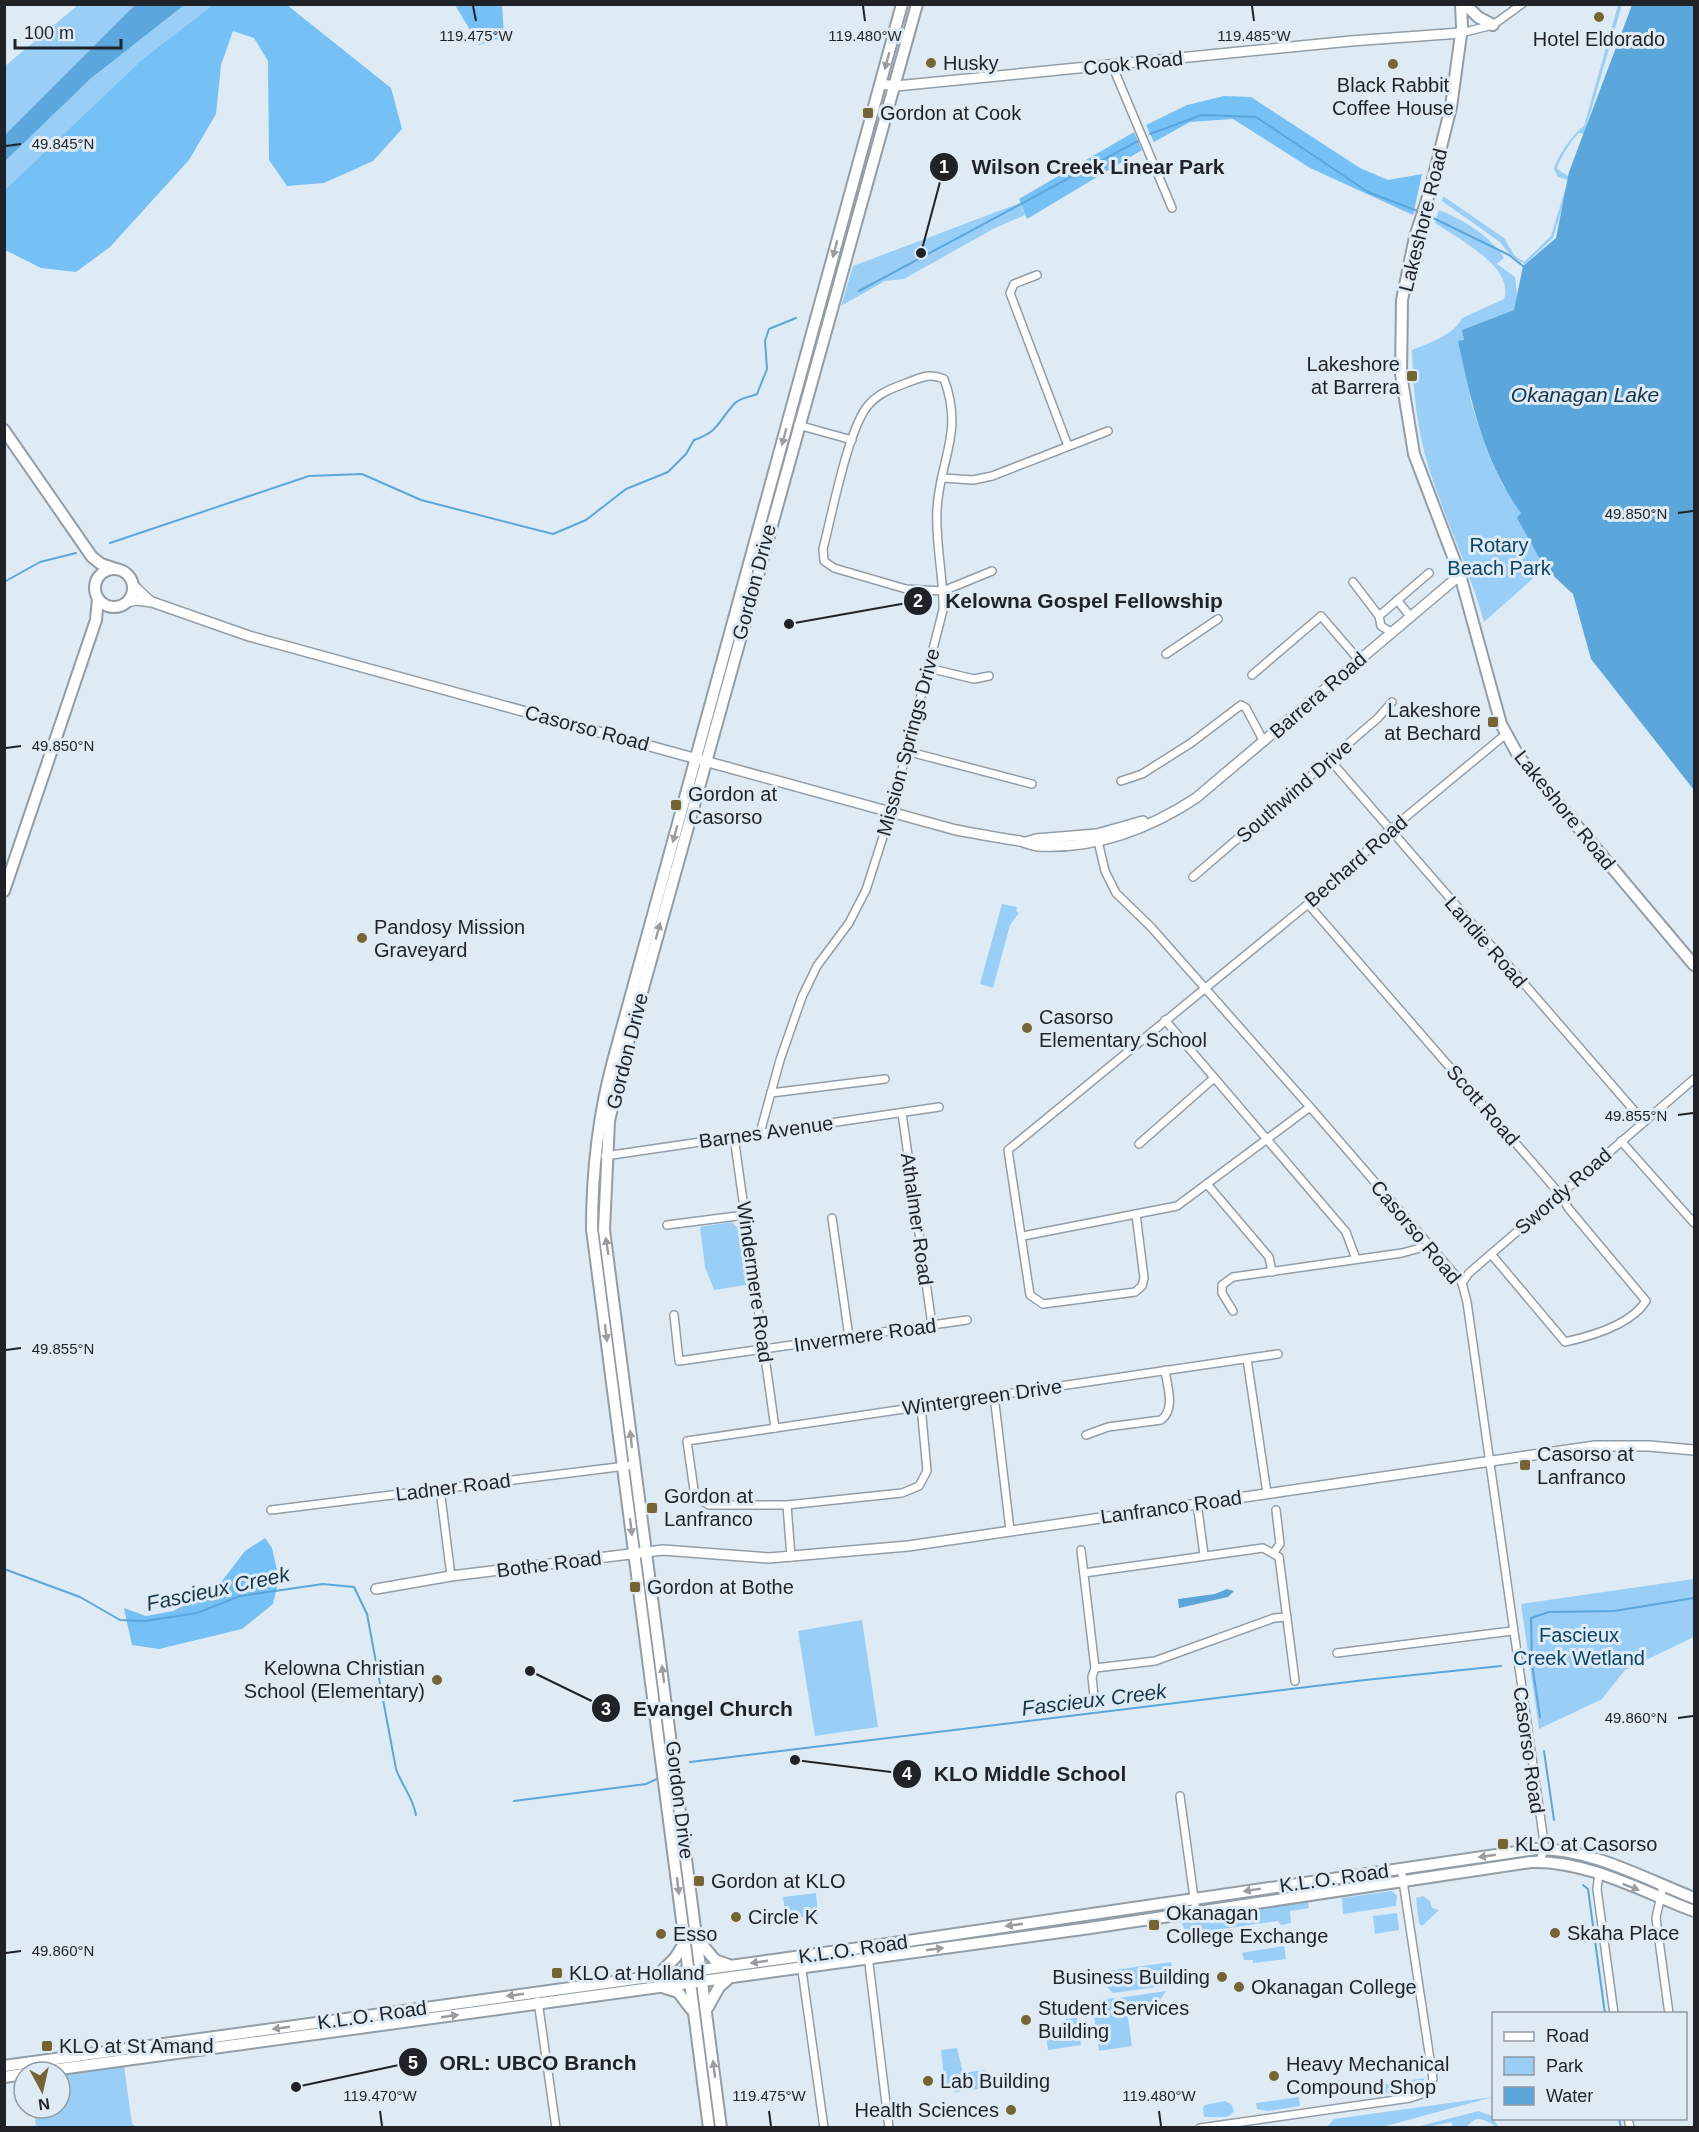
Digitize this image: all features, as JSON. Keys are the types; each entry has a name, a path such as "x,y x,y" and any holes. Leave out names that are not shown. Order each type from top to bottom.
{"main road":[{"name":"Gordon Drive","path":"709,2127 634,1553 617,1311 604,1230 605,1156 609,1121 622,1064 902,4"},
{"name":"Gordon Drive","path":"721,2127 647,1552 628,1466 592,1228 594,1157 603,1097 896,86 917,4"},
{"path":"1463,4 1478,17 1493,25"},
{"name":"Lakeshore Road","path":"1463,4 1451,107 1430,191 1415,237 1402,300 1400,353 1403,396 1414,454 1460,575 1501,724 1506,734 1519,757 1695,965"},
{"path":"4,430 92,557 101,564 127,574 133,585 133,591 127,602 96,620"},
{"path":"4,891 96,620 98,599 92,557"},
{"path":"96,581 104,572 116,569"},
{"path":"98,599 115,607"},
{"name":"K.L.O. Road","path":"4,2066 658,1982 690,1977 702,1970 1540,1849 1608,1864 1695,1898"},
{"name":"K.L.O. Road","path":"690,1977 704,1981 731,1978 1534,1862 1570,1866 1599,1874 1695,1911"},
{"path":"698,1940 714,1959 732,1966"},
{"path":"685,1942 658,1982 678,1992 689,2004 695,2016"},
{"path":"707,2009 716,1990 731,1978"},
{"name":"K.L.O. Road","path":"72,2067 537,1998"}],"street":[{"name":"Cook Road","path":"881,84 896,86 1351,41 1461,33 1493,25 1522,4"},
{"path":"1112,65 1172,208"},
{"path":"1037,275 1014,284 1010,292 1068,446"},
{"name":"Mission Springs Drive","path":"760,1133 802,997 817,966 849,923 866,890 891,812 943,610 944,591 937,509 954,422 951,397 944,379 935,375 926,375 881,393 866,408 852,441"},
{"path":"798,425 852,441 823,549 824,561 834,568 906,589 944,591 992,572"},
{"path":"943,478 973,480 992,476 1108,431"},
{"path":"1379,616 1429,573"},
{"name":"Barrera Road","path":"1097,838 1174,813 1264,742 1358,659 1460,575"},
{"path":"1353,582 1379,616 1381,626 1391,632"},
{"name":"Casorso Road","path":"133,585 152,602"},
{"name":"Casorso Road","path":"127,602 136,600 152,602 249,636 701,759 796,788 956,830 1026,842 1036,839 1097,838 1105,871 1116,893 1151,927 1462,1283 1467,1302 1490,1460 1540,1825 1540,1849"},
{"path":"1397,600 1410,615"},
{"path":"1252,675 1321,616 1358,659"},
{"path":"1166,654 1218,619"},
{"path":"928,668 974,679 989,676"},
{"name":"Southwind Drive","path":"1193,877 1330,760 1392,702"},
{"path":"1121,781 1142,774 1241,705 1246,708 1264,742"},
{"name":"Bechard Road","path":"1023,1236 1008,1150 1308,904 1390,830 1506,734"},
{"path":"906,751 1032,784"},
{"name":"Landie Road","path":"1330,760 1644,1122"},
{"name":"Scott Road","path":"1308,904 1559,1193 1569,1209 1646,1301 1640,1312 1589,1336 1565,1342 1491,1254"},
{"path":"1165,1020 1346,1232 1356,1260"},
{"path":"771,1093 885,1078"},
{"path":"1139,1144 1214,1078"},
{"name":"Swordy Road","path":"1462,1283 1559,1193 1695,1079"},
{"name":"Barnes Avenue","path":"594,1157 939,1107"},
{"path":"1136,1214 1144,1278 1142,1286 1135,1292 1042,1304 1030,1296 1023,1236 1177,1206 1310,1107"},
{"name":"Athalmer Road","path":"902,1113 932,1325"},
{"name":"Windermere Road","path":"734,1137 775,1428"},
{"path":"1621,1141 1695,1223"},
{"path":"1207,1184 1269,1257 1272,1272"},
{"path":"667,1225 745,1215"},
{"path":"832,1218 849,1337"},
{"path":"1233,1311 1222,1293 1225,1280 1356,1260 1431,1245"},
{"name":"Invermere Road","path":"674,1315 679,1361 967,1320"},
{"name":"Wintergreen Drive","path":"787,1505 709,1506 695,1497 687,1441 1278,1354"},
{"path":"1247,1359 1267,1493"},
{"path":"1086,1435 1108,1426 1161,1420 1167,1416 1170,1406 1165,1370"},
{"path":"994,1395 1010,1530"},
{"path":"791,1557 787,1505 902,1493 919,1486 927,1472 921,1406"},
{"name":"Lanfranco Road","path":"647,1552 663,1550 769,1558 908,1546 1595,1446 1649,1446 1695,1450"},
{"name":"Ladner Road","path":"271,1510 628,1466"},
{"path":"440,1489 451,1576"},
{"path":"1197,1503 1204,1555"},
{"path":"1274,1552 1280,1544 1276,1510"},
{"path":"1084,1573 1263,1548 1274,1552 1279,1557 1295,1681"},
{"path":"1081,1550 1095,1668 1092,1677 1094,1696"},
{"name":"Bothe Road","path":"376,1589 451,1576 647,1552"},
{"path":"1095,1668 1155,1661 1274,1618 1287,1617"},
{"path":"1337,1653 1512,1631"},
{"path":"1180,1796 1196,1912"},
{"path":"1534,1862 1540,1859 1540,1849"},
{"path":"1200,2127 1410,2098 1428,2092 1433,2079 1401,1868"},
{"path":"1599,1874 1597,1889 1614,2012"},
{"path":"1663,1886 1656,1918 1669,2012"},
{"path":"867,1947 889,2127"},
{"path":"800,1956 824,2127"},
{"path":"537,1998 556,2127"}],"green space":[{"path":"78,5 265,5 176,54 5,235 5,66"},
{"path":"1618,5 1622,5 1584,134 1579,133 1573,140 1557,169 1571,178 1553,238 1525,264 1512,257 1500,242 1442,201 1443,196 1504,238 1515,256 1524,262 1551,236 1568,180 1558,177 1554,169 1566,146 1584,126"},
{"path":"1020,203 1025,215 993,229 904,279 885,281 841,306 853,266"},
{"name":"Rotary Beach Park","path":"1439,210 1457,218 1492,242 1504,258 1497,264 1515,277 1518,300 1514,310 1463,330 1464,341 1459,341 1472,406 1488,453 1502,484 1522,513 1545,568 1484,622 1421,440 1413,380 1412,350 1447,334 1462,318 1504,299 1505,287 1493,265 1469,245 1435,223"},
{"path":"1002,904 1017,907 1016,911 1019,913 1010,925 993,988 980,984"},
{"path":"731,1222 738,1228 746,1285 714,1290 705,1267 700,1227"},
{"name":"Fascieux Creek Wetland","path":"1694,1579 1694,1637 1625,1670 1602,1699 1539,1729 1521,1604"},
{"path":"862,1620 878,1727 815,1736 798,1631"},
{"path":"1392,1891 1397,1896 1396,1906 1343,1914 1342,1898"},
{"path":"816,1893 818,1915 786,1919 783,1897"},
{"path":"1423,1896 1430,1901 1432,1908 1439,1910 1422,1926 1419,1923 1416,1898"},
{"path":"1308,1902 1309,1908 1290,1911 1291,1923 1281,1925 1278,1921 1186,1934 1182,1923 1190,1919"},
{"path":"1397,1913 1399,1930 1375,1934 1373,1916"},
{"path":"1284,1946 1286,1959 1253,1963 1253,1960 1244,1960 1242,1953 1246,1952"},
{"path":"1171,1962 1174,1979 1170,1985 1113,1993 1093,1973"},
{"path":"1166,1991 1156,2006 1131,2010 1119,1998"},
{"path":"1114,1998 1127,2011 1132,2046 1099,2051 1093,2009 1100,2008 1099,2000"},
{"path":"1077,2018 1081,2045 1048,2050 1046,2035 1057,2034 1066,2019"},
{"path":"957,2048 963,2073 985,2070 987,2088 954,2092 953,2084 945,2085 941,2050"},
{"path":"124,2066 132,2124 138,2127 36,2127 35,2120 72,2120 72,2073"},
{"path":"1425,2078 1417,2089 1357,2097 1356,2089"},
{"path":"1299,2097 1300,2106 1268,2111 1257,2109 1256,2103"},
{"path":"1492,2097 1382,2127 1327,2127 1334,2119"},
{"path":"1225,2101 1232,2105 1234,2112 1227,2117 1204,2117 1205,2105"},
{"path":"1479,2111 1492,2116 1492,2120 1498,2127 1479,2119 1471,2122 1467,2127 1453,2127 1451,2122 1412,2128"}],"shaded area":[{"path":"213,5 287,5 391,88 402,129 373,161 324,183 287,186 269,160 268,61 254,38 233,31 221,65 216,114 189,160 110,247 76,272 41,268 5,250 5,190 142,60"},
{"path":"455,5 502,5 504,37 479,45"},
{"path":"1224,96 1251,97 1360,168 1388,180 1422,174 1413,215 1310,168 1233,119 1190,122 1154,142 1146,125 1187,105"},
{"path":"1134,132 1142,150 1027,219 1019,199"},
{"path":"265,1538 272,1548 279,1579 273,1604 242,1629 159,1649 132,1645 124,1608 146,1616 173,1611 219,1585 245,1551"}],"water":[{"path":"135,5 184,5 90,79 5,161 5,135"},
{"name":"Okanagan Lake","path":"1632,5 1694,5 1694,790 1591,659 1573,594 1545,568 1517,518 1521,513 1497,473 1488,452 1474,409 1458,341 1464,340 1462,330 1514,310 1523,266 1556,238 1569,172"},
{"path":"1227,1589 1234,1591 1228,1597 1179,1608 1178,1599 1215,1594"}],"waterway":[{"path":"1150,134 1202,115 1256,117 1368,192 1420,212"},
{"path":"859,291 1138,141"},
{"path":"1425,214 1509,255 1523,266"},
{"path":"110,543 309,476 362,474 421,500 553,534 586,520 626,489 668,472 686,454 694,440 714,429 735,403 757,394 767,369 765,341 769,329 796,318"},
{"path":"4,582 40,562 76,553"},
{"name":"Fascieux Creek","path":"4,1569 80,1597 120,1620 145,1621 197,1613 240,1596 323,1584 354,1587 367,1614 396,1769 416,1815"},
{"name":"Fascieux Creek","path":"1540,1717 1532,1664 1531,1618 1549,1612 1614,1611 1694,1598"},
{"name":"Fascieux Creek","path":"690,1762 1365,1680 1501,1666"},
{"path":"1544,1751 1554,1820"},
{"name":"Fascieux Creek","path":"514,1801 646,1784 657,1779"},
{"path":"1583,1885 1588,1889 1605,2012"},
{"path":"1619,2120 1621,2128"}],"place":[{"name":"Hotel Eldorado","path":"1599,17"},
{"name":"Husky","path":"931,63"},
{"name":"Black Rabbit Coffee House","path":"1393,64"},
{"name":"Gordon at Cook","path":"868,113"},
{"name":"Wilson Creek Linear Park","path":"921,253"},
{"name":"Lakeshore at Barrera","path":"1412,376"},
{"name":"Kelowna Gospel Fellowship","path":"789,624"},
{"name":"Lakeshore at Bechard","path":"1493,722"},
{"name":"Gordon at Casorso","path":"676,805"},
{"name":"Pandosy Mission Graveyard","path":"362,938"},
{"name":"Casorso Elementary School","path":"1027,1028"},
{"name":"Casorso at Lanfranco","path":"1525,1465"},
{"name":"Gordon at Lanfranco","path":"652,1508"},
{"name":"Gordon at Bothe","path":"635,1587"},
{"name":"Evangel Church","path":"530,1671"},
{"name":"Kelowna Christian School (Elementary)","path":"437,1680"},
{"name":"KLO Middle School","path":"795,1760"},
{"name":"KLO at Casorso","path":"1503,1844"},
{"name":"Gordon at KLO","path":"699,1881"},
{"name":"Circle K","path":"736,1917"},
{"name":"Okanagan College Exchange","path":"1154,1925"},
{"name":"Skaha Place","path":"1555,1933"},
{"name":"Esso","path":"661,1934"},
{"name":"KLO at Holland","path":"557,1973"},
{"name":"Business Building","path":"1222,1977"},
{"name":"Okanagan College","path":"1239,1987"},
{"name":"Student Services Building","path":"1026,2020"},
{"name":"KLO at St Amand","path":"47,2046"},
{"name":"Heavy Mechanical Compound Shop","path":"1274,2076"},
{"name":"Lab Building","path":"928,2081"},
{"name":"ORL: UBCO Branch","path":"296,2087"},
{"name":"Health Sciences","path":"1011,2110"}]}
